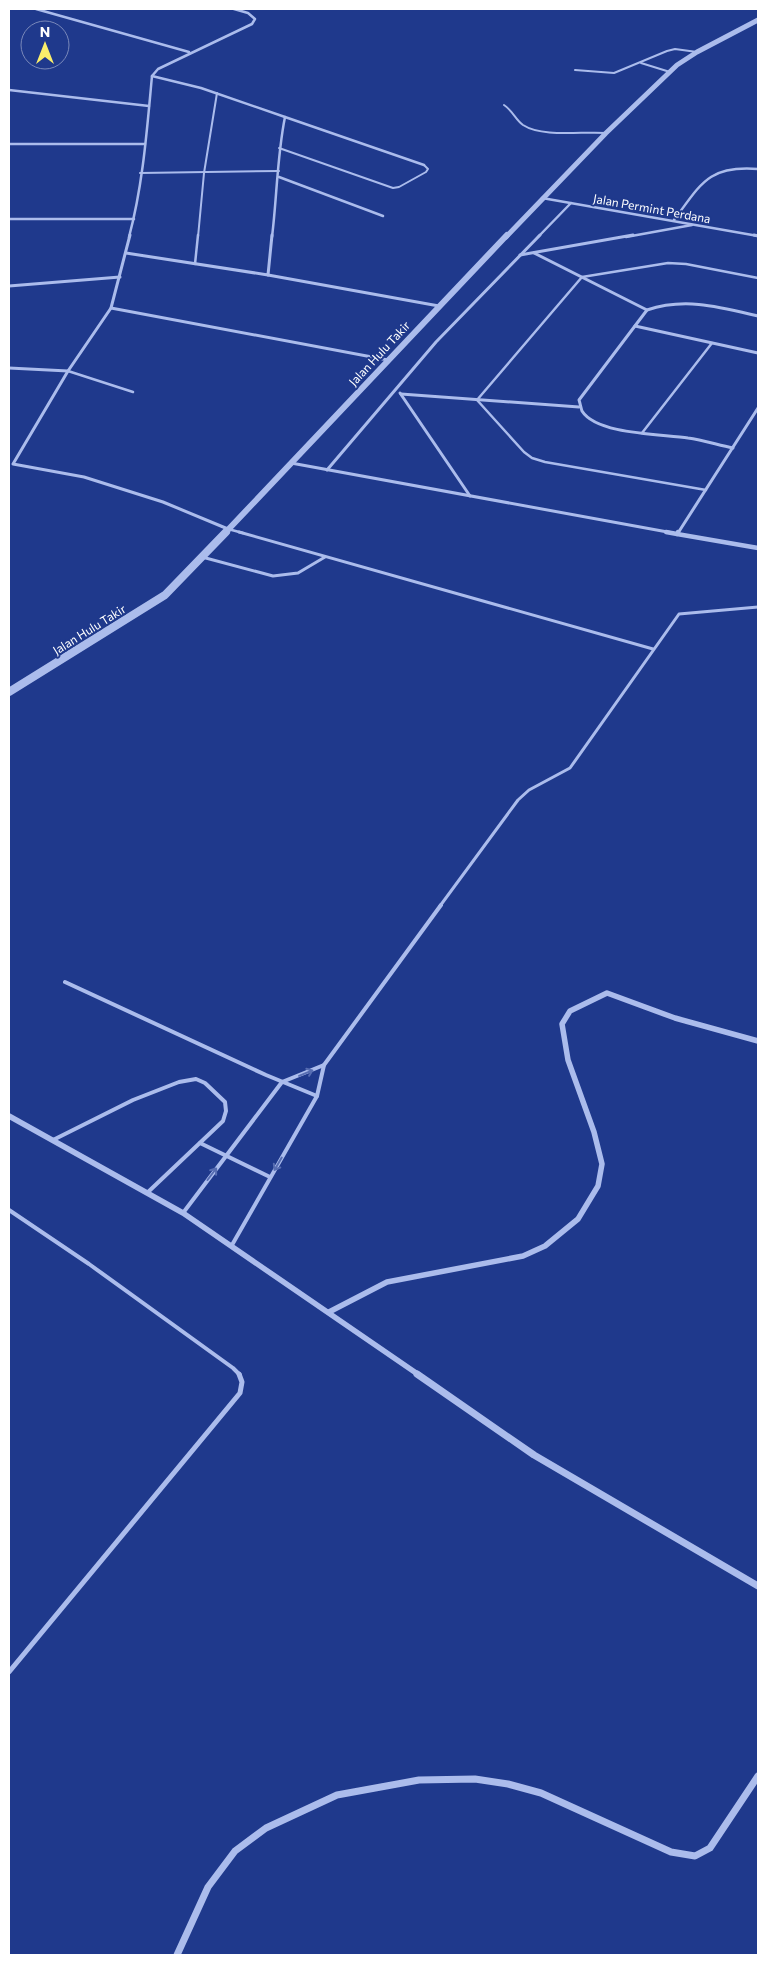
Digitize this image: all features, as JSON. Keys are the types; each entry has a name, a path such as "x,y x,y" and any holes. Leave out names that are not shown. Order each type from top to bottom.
{"street":[{"path":"36,9 189,52"},
{"path":"228,529 163,502 84,477 11,464 68,371 111,308 134,219 145,144 152,76 158,69 189,52 252,24 255,19 248,13 234,9"},
{"name":"Jalan Hulu Takir","path":"9,692 165,596 439,306 606,133 670,72 697,52 758,20"},
{"path":"152,76 183,82 424,164"},
{"path":"9,90 149,106"},
{"path":"268,275 279,177 279,148 285,117"},
{"path":"9,144 145,144"},
{"path":"674,220 715,173 735,168 758,169"},
{"path":"279,177 383,216"},
{"name":"Jalan Permint Perdana","path":"542,198 758,236"},
{"path":"327,470 436,342 571,203"},
{"path":"9,219 134,219"},
{"path":"520,255 697,224"},
{"path":"126,253 268,275 439,306"},
{"path":"534,253 647,310"},
{"path":"9,286 120,278"},
{"path":"733,448 689,438 608,428 584,414 579,407 579,400 647,310 659,304 691,302 758,316"},
{"path":"111,308 388,360"},
{"path":"634,326 758,353"},
{"path":"9,368 68,371"},
{"path":"397,388 470,496"},
{"path":"401,394 579,407"},
{"path":"678,534 758,408"},
{"path":"291,463 758,548"},
{"path":"329,1312 387,1282 523,1256 545,1246 578,1219 598,1186 602,1164 594,1132 568,1060 562,1024 570,1011 607,993 675,1018 758,1041"},
{"path":"9,1116 182,1213 232,1245 534,1454 758,1586"},
{"path":"177,1955 208,1887 235,1851 266,1828 337,1795 419,1780 475,1779 508,1784 541,1793 671,1852 694,1856 710,1848 758,1776"}],"lane":[{"path":"575,70 614,73 675,49 697,52"},
{"path":"640,63 670,72"},
{"path":"195,264 204,172 217,93"},
{"path":"504,105 510,108 523,125 535,130 606,133"},
{"path":"279,148 393,188 399,187 426,172 428,169 424,164"},
{"path":"140,173 279,171"},
{"path":"706,490 545,462 532,458 524,452 477,400 582,278 668,263 686,264 758,278"},
{"path":"642,433 712,343"},
{"path":"68,371 133,392"},
{"path":"228,529 653,649"},
{"path":"202,557 273,576 298,573 325,556"},
{"path":"232,1245 317,1096 324,1065 518,800 529,790 570,768 678,614 758,607"},
{"path":"65,982 282,1082 317,1096"},
{"path":"182,1213 282,1082 324,1065"},
{"path":"53,1140 133,1100 179,1082 196,1079 205,1084 225,1102 226,1111 223,1121 147,1193"},
{"path":"200,1143 270,1177"},
{"path":"9,1210 89,1264 234,1368 241,1375 243,1384 240,1393 9,1672"}]}
